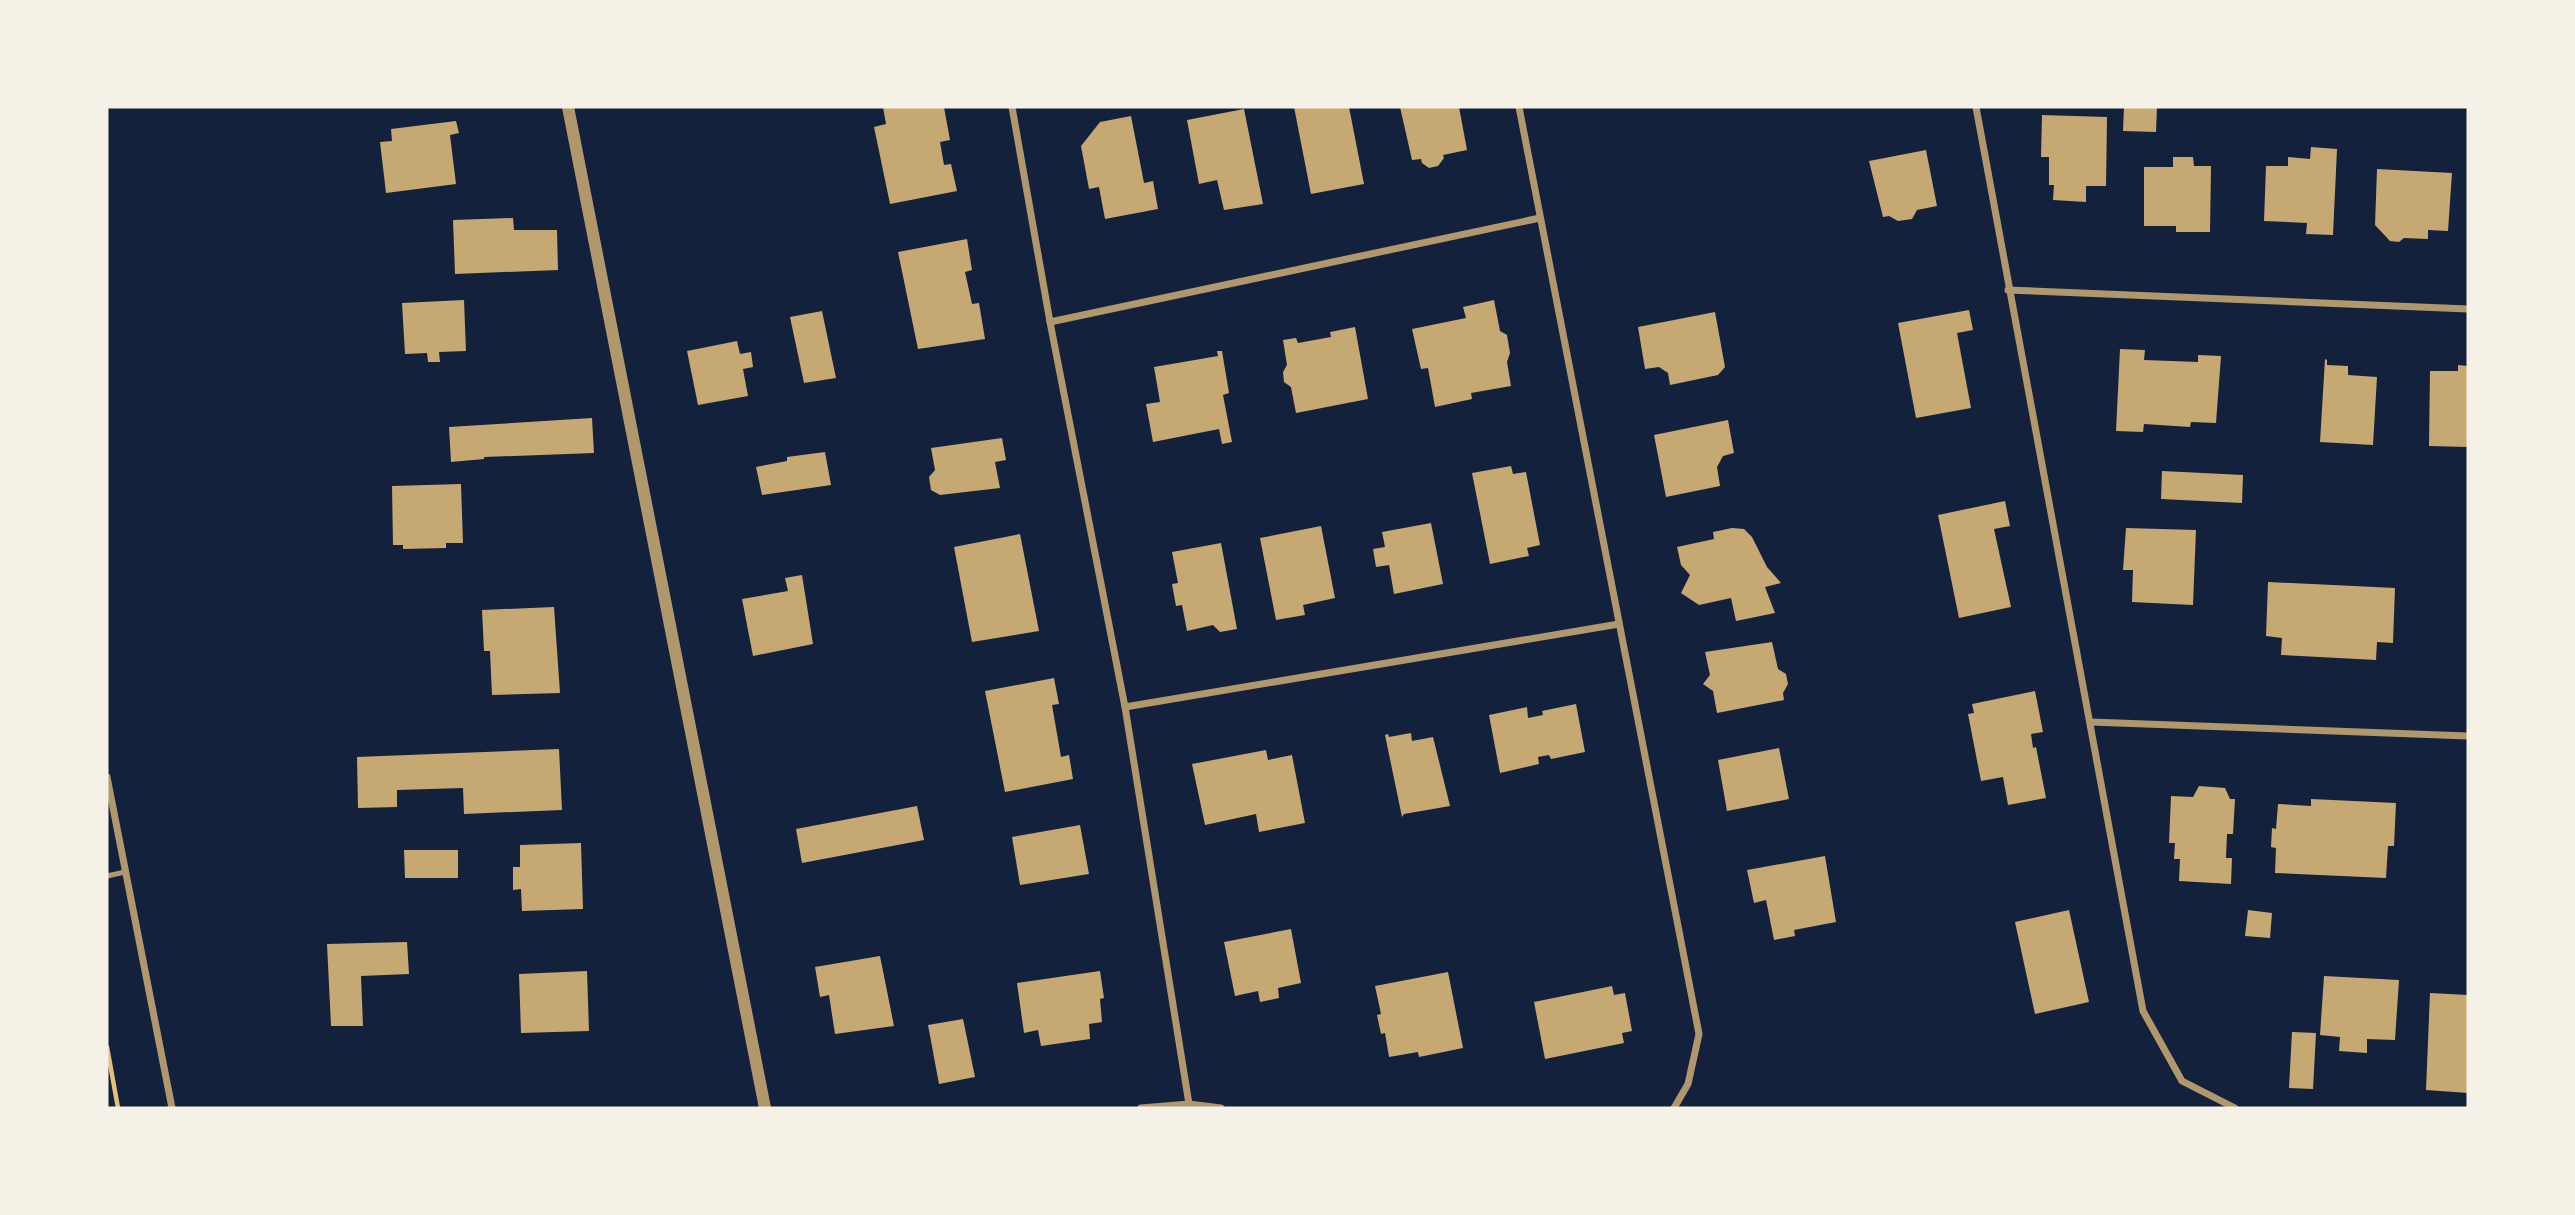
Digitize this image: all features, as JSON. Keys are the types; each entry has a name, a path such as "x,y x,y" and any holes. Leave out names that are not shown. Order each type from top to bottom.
{"street":[{"path":"568,107 765,1108"},
{"path":"1012,107 1050,322 1125,707 1189,1104"},
{"path":"1519,107 1699,1034 1688,1084 1674,1108"},
{"path":"1976,107 2143,1011 2182,1081 2235,1108"},
{"path":"1050,322 1540,218"},
{"path":"2008,290 2468,309"},
{"path":"1125,707 1619,624"},
{"path":"2091,722 2468,736"},
{"path":"107,776 172,1108"},
{"path":"1141,1108 1189,1104 1221,1108"}],"lane":[{"path":"107,876 125,872"}],"path":[{"path":"107,1047 118,1108"}],"building":[{"path":"883,107 944,107 950,140 940,142 944,165 951,164 957,191 890,204 874,127 886,124"},
{"path":"1294,107 1349,107 1364,184 1311,194"},
{"path":"1400,107 1459,107 1467,150 1443,155 1444,158 1438,166 1429,168 1421,159 1412,160"},
{"path":"2124,107 2157,107 2156,132 2123,131"},
{"path":"1244,109 1263,204 1224,210 1217,180 1199,184 1187,120"},
{"path":"2042,115 2107,117 2106,186 2086,186 2086,202 2053,200 2054,185 2049,185 2049,157 2041,157"},
{"path":"1131,116 1144,183 1153,181 1158,209 1105,219 1099,187 1089,189 1081,146 1100,122"},
{"path":"456,121 459,133 450,135 456,184 386,193 380,142 392,141 391,129"},
{"path":"2311,147 2337,149 2333,235 2306,234 2307,223 2264,221 2266,166 2288,166 2288,157 2310,159"},
{"path":"1926,150 1937,206 1917,210 1912,219 1898,221 1889,216 1883,217 1869,161"},
{"path":"2173,157 2193,157 2194,166 2211,166 2210,232 2176,232 2176,226 2144,226 2144,167 2173,167"},
{"path":"2377,169 2452,173 2448,231 2428,230 2428,239 2404,238 2399,242 2390,241 2375,225"},
{"path":"513,218 514,230 557,230 558,270 455,274 453,220"},
{"path":"967,239 972,270 965,272 972,304 979,303 985,339 918,349 898,252"},
{"path":"464,300 466,351 439,352 440,362 428,362 427,353 405,354 402,303"},
{"path":"1494,300 1500,331 1507,335 1510,353 1507,362 1511,386 1471,393 1472,399 1435,407 1428,368 1421,369 1412,329 1466,318 1463,307"},
{"path":"1969,310 1973,330 1957,333 1971,408 1916,418 1898,323"},
{"path":"822,311 836,378 804,383 790,317"},
{"path":"1715,312 1725,367 1718,375 1670,385 1668,373 1659,367 1645,369 1638,327"},
{"path":"1355,327 1368,399 1296,413 1291,387 1284,382 1283,372 1287,365 1283,340 1296,338 1298,343 1331,337 1330,332"},
{"path":"737,341 740,354 751,352 753,367 743,369 748,396 698,405 687,351"},
{"path":"2120,349 2145,350 2144,360 2198,362 2198,355 2221,356 2216,423 2191,422 2190,427 2144,424 2143,432 2116,431"},
{"path":"1217,351 1222,351 1229,393 1223,395 1232,442 1222,444 1219,429 1153,442 1146,404 1160,402 1154,367 1218,356"},
{"path":"2325,359 2327,365 2348,366 2348,375 2377,377 2373,445 2320,442"},
{"path":"2458,365 2468,366 2468,447 2429,446 2430,371 2458,371"},
{"path":"592,418 594,453 484,457 451,462 449,427"},
{"path":"1728,420 1734,453 1723,456 1717,467 1720,486 1666,497 1654,435"},
{"path":"1002,438 1006,460 995,462 1000,488 940,495 931,490 929,477 935,470 931,448"},
{"path":"825,452 831,485 762,495 756,467 787,461 787,457"},
{"path":"1511,466 1513,474 1526,472 1540,545 1527,548 1529,556 1490,564 1472,473"},
{"path":"2162,471 2243,475 2242,503 2161,499"},
{"path":"461,484 463,543 446,543 446,548 403,549 403,545 393,545 392,486"},
{"path":"2005,501 2010,526 1994,529 2011,607 1959,618 1938,515"},
{"path":"1431,523 1443,584 1394,594 1389,565 1376,567 1373,549 1385,547 1382,532"},
{"path":"1321,526 1335,598 1303,605 1305,615 1276,620 1260,538"},
{"path":"1732,528 1744,529 1752,537 1767,567 1781,583 1765,587 1775,613 1736,621 1731,598 1699,605 1681,593 1690,575 1681,565 1677,547 1714,539 1713,532"},
{"path":"2126,528 2196,530 2193,605 2132,602 2133,570 2123,570"},
{"path":"1020,534 1039,631 972,642 954,547"},
{"path":"1221,543 1237,629 1220,632 1213,625 1187,631 1182,605 1176,606 1172,584 1178,583 1172,552"},
{"path":"802,575 813,644 753,656 742,599 788,591 785,578"},
{"path":"2268,582 2395,588 2393,643 2377,642 2376,660 2281,655 2282,638 2266,636"},
{"path":"554,607 560,693 492,695 490,651 484,651 482,610"},
{"path":"1772,642 1778,669 1786,674 1788,684 1783,693 1784,700 1717,713 1713,691 1703,684 1710,675 1705,652"},
{"path":"1054,678 1059,704 1052,705 1061,757 1069,755 1073,779 1005,792 985,691"},
{"path":"2035,691 2043,732 2031,734 2046,798 2008,805 2003,777 1981,781 1968,714 1974,713 1972,704"},
{"path":"1576,704 1585,752 1551,759 1549,755 1538,757 1539,764 1500,773 1489,715 1527,707 1528,718 1543,715 1542,711"},
{"path":"1411,733 1412,741 1433,737 1450,806 1404,814 1402,817 1385,735 1388,734 1389,737"},
{"path":"1779,748 1789,799 1727,811 1718,760"},
{"path":"559,749 562,810 464,814 463,788 397,790 397,807 358,808 357,757"},
{"path":"1266,750 1268,760 1292,755 1305,823 1259,832 1256,814 1205,825 1192,764"},
{"path":"2199,786 2225,788 2230,799 2235,799 2233,834 2227,834 2226,858 2232,858 2231,884 2179,881 2180,859 2174,859 2175,843 2169,843 2171,796 2193,797"},
{"path":"2311,799 2396,803 2394,846 2388,846 2386,878 2275,873 2276,848 2271,847 2278,804 2311,806"},
{"path":"917,806 924,840 802,863 796,829"},
{"path":"1080,825 1089,874 1020,885 1012,837"},
{"path":"581,843 583,909 522,911 521,889 513,890 513,867 520,867 520,845"},
{"path":"404,850 458,850 458,878 405,878"},
{"path":"1825,856 1836,922 1794,930 1795,936 1774,940 1766,900 1754,903 1747,870"},
{"path":"2069,910 2089,1002 2035,1014 2015,922"},
{"path":"2248,910 2272,913 2270,938 2245,936"},
{"path":"1291,929 1301,983 1278,988 1279,998 1260,1002 1258,991 1235,996 1224,942"},
{"path":"407,942 409,974 361,976 363,1026 331,1026 327,944"},
{"path":"880,956 894,1026 835,1034 829,995 820,997 815,967"},
{"path":"587,971 589,1031 521,1033 519,974"},
{"path":"1100,971 1104,998 1100,999 1102,1022 1089,1024 1090,1039 1041,1046 1038,1030 1024,1033 1017,983"},
{"path":"1448,972 1463,1048 1419,1057 1418,1052 1389,1057 1385,1033 1381,1034 1377,1015 1381,1014 1375,986"},
{"path":"2324,976 2399,980 2395,1040 2367,1039 2367,1053 2339,1051 2340,1037 2320,1035"},
{"path":"1612,986 1614,995 1625,993 1632,1031 1622,1033 1624,1043 1545,1059 1534,1002"},
{"path":"2430,993 2468,995 2468,1093 2426,1090"},
{"path":"963,1019 975,1077 939,1084 928,1025"},
{"path":"2292,1032 2316,1033 2313,1089 2289,1088"}]}
